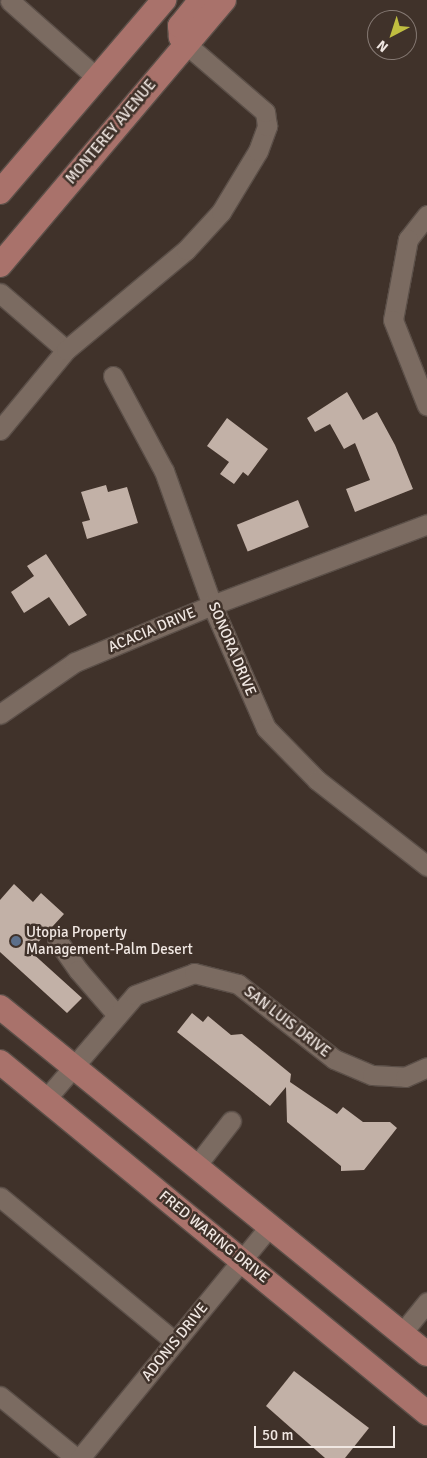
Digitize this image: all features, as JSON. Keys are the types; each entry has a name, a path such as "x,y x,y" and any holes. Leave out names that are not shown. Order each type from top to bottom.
{"main road":[{"path":"0,192 164,0"},
{"path":"186,44 181,37 180,26 201,0"},
{"name":"MONTEREY AVENUE","path":"0,265 224,0"},
{"path":"0,1007 427,1354"},
{"name":"FRED WARING DRIVE","path":"0,1062 427,1413"}],"street":[{"path":"10,1 97,78"},
{"path":"0,430 66,350 186,250 221,212 264,139 267,126 265,112 186,44"},
{"path":"427,215 408,239 393,320 427,406"},
{"path":"0,293 66,350"},
{"name":"SONORA DRIVE","path":"113,376 164,471 212,605 266,728 317,780 427,866"},
{"name":"ACACIA DRIVE","path":"0,714 75,662 212,605 427,524"},
{"path":"58,940 78,970 117,1015"},
{"name":"SAN LUIS DRIVE","path":"45,1100 72,1066 135,995 194,973 238,984 334,1059 372,1075 406,1077 427,1067"},
{"path":"196,1166 231,1121"},
{"path":"0,1198 175,1342"},
{"name":"ADONIS DRIVE","path":"78,1458 270,1226"},
{"path":"402,1333 427,1302"},
{"path":"0,1396 78,1458"}],"building":[{"path":"347,392 363,420 377,412 395,445 413,489 355,512 346,489 370,480 355,443 344,449 330,424 315,432 307,418"},
{"path":"227,418 268,449 248,476 243,472 234,484 220,474 229,462 207,446"},
{"path":"106,485 108,492 127,487 138,523 87,539 82,522 90,520 81,492"},
{"path":"298,500 309,527 248,552 237,525"},
{"path":"46,554 87,615 69,626 49,597 24,613 11,592 34,576 27,566"},
{"path":"14,884 33,902 41,893 64,914 30,951 82,998 67,1013 0,952 0,900"},
{"path":"192,1013 203,1022 208,1016 231,1035 242,1034 291,1074 290,1082 337,1114 343,1107 363,1122 390,1122 397,1128 364,1170 341,1171 341,1166 287,1122 286,1087 270,1106 177,1032"},
{"path":"294,1371 369,1428 345,1458 325,1458 266,1406"}],"place":[{"name":"Utopia Property Management-Palm Desert","path":"16,941"}]}
